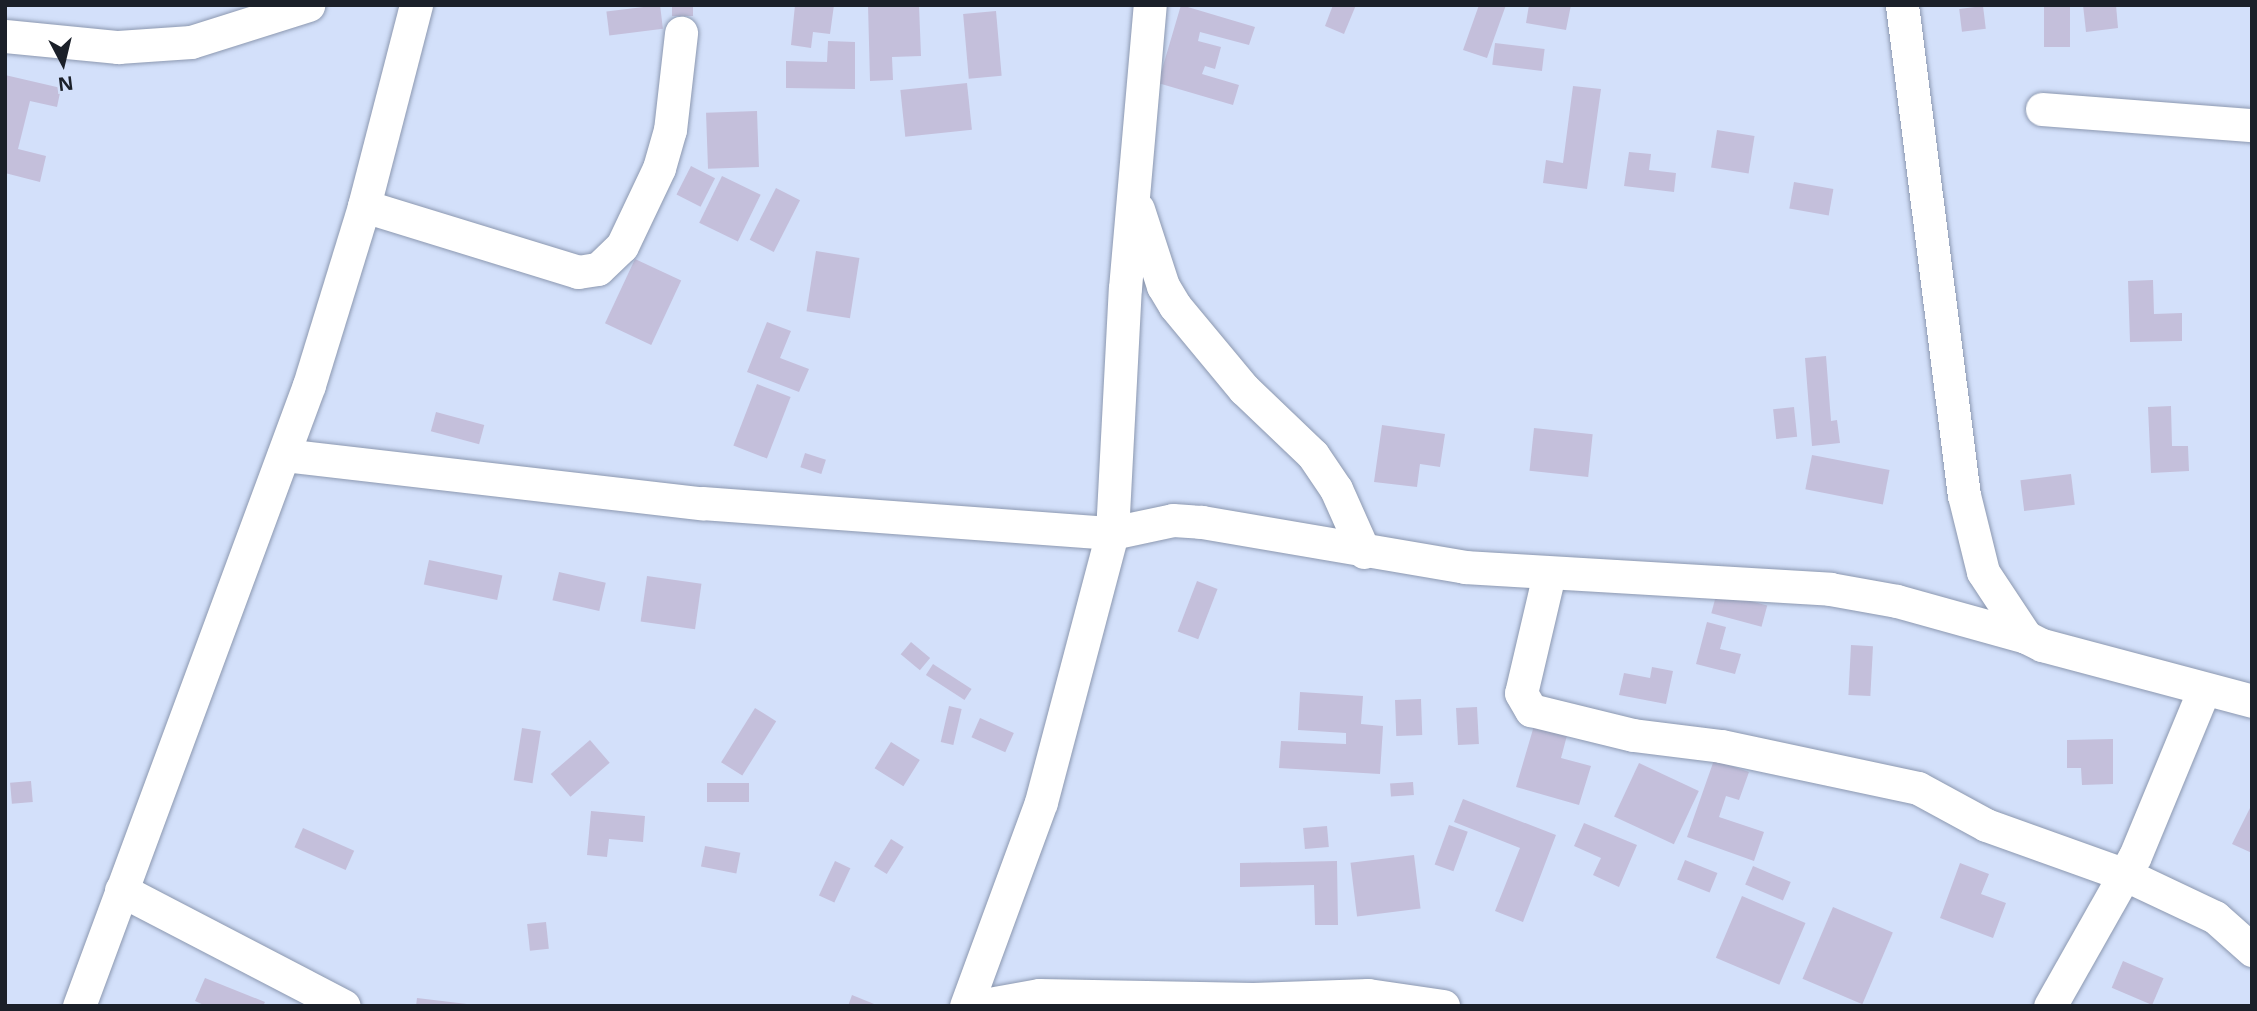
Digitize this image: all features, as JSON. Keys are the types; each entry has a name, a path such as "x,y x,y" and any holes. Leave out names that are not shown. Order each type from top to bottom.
{"street":[{"path":"5,36 118,47 191,42 308,5"},
{"path":"79,1006 284,454 364,206 416,5"},
{"path":"966,1006 1041,802 1112,533 1134,196 1150,5"},
{"path":"1902,5 1964,495 1983,572 2026,636"},
{"path":"364,206 578,272 598,269 622,246 659,168 670,130 681,33"},
{"path":"2042,109 2252,125"},
{"path":"1134,196 1163,286 1175,306 1244,389 1313,456 1336,489 1364,552"},
{"path":"284,454 702,503 1112,533 1173,520 1202,522 1364,552 1549,574 1830,589 1897,601 2026,636 2042,645 2203,692 2252,701"},
{"path":"1549,574 1521,693 1531,710 1633,736 1721,746 1918,788 2019,839 2126,875 2215,917 2252,950"},
{"path":"2050,1006 2126,875 2203,692"},
{"path":"121,890 344,1006"},
{"path":"978,1006 1039,995 1366,1001 1443,1006"}],"building":[{"path":"660,5 663,29 609,35 606,12"},
{"path":"672,5 693,5 693,16 672,16"},
{"path":"795,5 834,5 830,34 813,32 811,48 791,45"},
{"path":"868,5 919,5 921,56 892,57 893,80 870,81"},
{"path":"1181,5 1255,27 1249,45 1200,32 1198,41 1221,47 1215,69 1205,66 1202,74 1239,85 1233,105 1158,83"},
{"path":"1333,5 1356,5 1344,34 1325,26"},
{"path":"1479,5 1506,5 1487,58 1463,50"},
{"path":"1529,5 1571,5 1566,30 1526,23"},
{"path":"2044,5 2070,5 2070,47 2044,47"},
{"path":"2083,5 2116,5 2118,28 2086,32"},
{"path":"1983,6 1986,29 1962,32 1959,9"},
{"path":"996,11 1002,76 969,79 963,14"},
{"path":"828,41 855,42 855,89 786,88 786,61 827,62"},
{"path":"1495,43 1545,49 1542,71 1492,65"},
{"path":"5,75 61,88 57,107 30,101 18,149 46,156 40,182 5,173"},
{"path":"967,83 972,130 905,137 900,90"},
{"path":"1573,86 1601,89 1587,189 1543,183 1546,160 1563,163"},
{"path":"757,111 759,167 708,169 706,113"},
{"path":"1717,130 1755,136 1749,173 1711,168"},
{"path":"1629,152 1651,154 1649,170 1676,173 1674,192 1624,186"},
{"path":"691,166 715,178 701,207 676,195"},
{"path":"722,176 761,195 738,242 699,223"},
{"path":"1794,182 1833,189 1829,216 1789,209"},
{"path":"776,188 800,200 774,252 750,240"},
{"path":"816,251 859,258 850,318 806,311"},
{"path":"635,259 681,281 651,345 605,323"},
{"path":"2153,280 2154,314 2182,313 2182,341 2130,342 2128,281"},
{"path":"767,322 791,331 780,358 809,369 799,392 747,372"},
{"path":"1826,356 1831,421 1837,420 1840,443 1812,446 1805,358"},
{"path":"757,384 791,397 767,459 733,446"},
{"path":"2171,406 2172,446 2188,446 2189,471 2151,473 2148,407"},
{"path":"1794,407 1797,437 1776,439 1773,409"},
{"path":"436,412 484,425 479,444 431,431"},
{"path":"1382,425 1445,434 1440,467 1420,464 1417,487 1374,482"},
{"path":"1534,428 1593,434 1588,477 1530,471"},
{"path":"805,453 826,460 821,474 800,467"},
{"path":"1812,455 1890,470 1883,504 1805,489"},
{"path":"2071,474 2075,505 2024,511 2020,480"},
{"path":"429,560 502,576 497,600 424,584"},
{"path":"559,572 606,583 599,611 552,600"},
{"path":"647,576 701,584 695,629 641,622"},
{"path":"1197,581 1218,589 1198,639 1178,631"},
{"path":"1717,592 1767,605 1762,627 1711,613"},
{"path":"1707,622 1726,627 1720,649 1741,654 1735,674 1696,664"},
{"path":"911,642 930,658 920,670 901,654"},
{"path":"1851,645 1873,646 1870,696 1848,695"},
{"path":"933,664 972,689 964,700 926,675"},
{"path":"1652,667 1673,671 1666,704 1619,695 1624,673 1650,678"},
{"path":"1300,692 1363,696 1361,724 1383,726 1380,774 1279,768 1281,741 1346,744 1346,733 1298,730"},
{"path":"1421,699 1422,735 1396,736 1395,700"},
{"path":"949,706 962,709 953,745 941,742"},
{"path":"1477,707 1479,744 1458,745 1456,708"},
{"path":"755,708 776,721 742,776 721,762"},
{"path":"980,718 1014,733 1005,752 971,737"},
{"path":"1536,719 1569,728 1561,758 1591,766 1579,805 1516,787"},
{"path":"522,728 541,731 532,783 514,780"},
{"path":"2113,739 2113,784 2082,785 2081,768 2067,768 2067,740"},
{"path":"590,740 610,763 570,797 551,774"},
{"path":"891,742 920,760 903,786 875,768"},
{"path":"1714,760 1749,772 1739,800 1726,796 1719,817 1764,832 1754,861 1687,837"},
{"path":"1639,763 1699,791 1674,844 1614,816"},
{"path":"31,781 33,802 12,804 10,783"},
{"path":"1413,782 1414,795 1391,797 1390,784"},
{"path":"707,783 749,783 749,802 707,802"},
{"path":"1463,799 1556,835 1523,922 1495,911 1520,848 1454,822"},
{"path":"2252,804 2252,853 2232,844"},
{"path":"591,811 645,816 643,842 609,839 607,857 587,855"},
{"path":"1584,823 1637,845 1619,887 1593,875 1601,858 1574,846"},
{"path":"1449,825 1468,832 1453,871 1435,864"},
{"path":"1327,826 1329,847 1305,849 1303,828"},
{"path":"303,828 354,851 346,870 294,847"},
{"path":"891,839 904,847 887,874 874,866"},
{"path":"705,846 740,853 736,873 701,867"},
{"path":"1414,855 1421,909 1357,916 1350,863"},
{"path":"1685,860 1717,873 1710,893 1677,879"},
{"path":"835,861 850,868 834,903 819,895"},
{"path":"1337,861 1338,925 1315,925 1314,885 1240,887 1240,863"},
{"path":"1960,863 1989,874 1981,894 2006,903 1993,938 1940,918"},
{"path":"1753,866 1791,882 1783,900 1745,884"},
{"path":"1742,896 1806,923 1779,985 1716,958"},
{"path":"1833,907 1893,932 1862,1004 1803,979"},
{"path":"546,922 549,949 530,951 527,924"},
{"path":"2123,961 2164,978 2152,1005 2112,988"},
{"path":"205,978 265,1002 263,1006 206,1006 195,1001"},
{"path":"852,995 879,1006 848,1006"},
{"path":"417,998 467,1004 467,1006 416,1006"}]}
